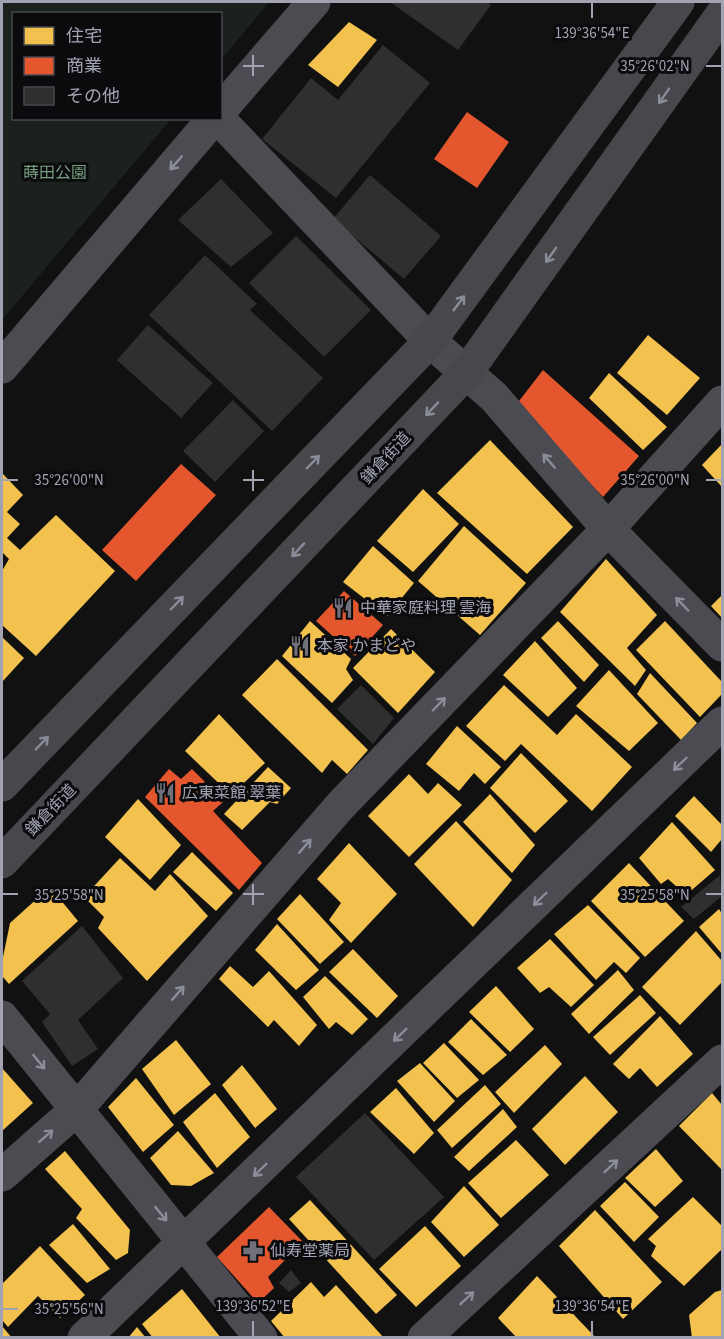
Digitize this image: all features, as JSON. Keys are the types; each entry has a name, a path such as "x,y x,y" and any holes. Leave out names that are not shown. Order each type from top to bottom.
{"main road":[{"path":"2,785 430,341 678,2"},
{"name":"鎌倉街道","path":"2,862 466,373 723,14"}],"street":[{"path":"222,109 314,2"},
{"path":"2,367 214,120"},
{"path":"218,120 430,341 494,397 608,529 723,645"},
{"path":"2,1175 77,1109 341,805 608,529 723,402"},
{"path":"84,1338 723,723"},
{"path":"2,1017 261,1338"},
{"path":"424,1338 723,1061"}],"green space":[{"name":"蒔田公園","path":"2,2 269,2 222,59 222,12 12,12 12,120 170,120 2,320"}],"building: 住宅":[{"path":"349,22 377,40 338,87 308,65"},
{"path":"648,335 700,378 667,415 617,373"},
{"path":"609,373 667,427 643,450 589,398"},
{"path":"490,440 573,527 527,574 437,493"},
{"path":"722,444 722,487 702,465"},
{"path":"3,474 23,495 7,512 20,524 7,538 20,550 56,515 115,571 36,656 2,625 2,571 9,559 2,552"},
{"path":"423,489 459,524 413,572 377,541"},
{"path":"464,526 526,583 480,635 418,581"},
{"path":"373,546 414,583 387,616 343,582"},
{"path":"606,559 657,615 627,648 646,670 635,686 560,612"},
{"path":"722,595 722,618 711,606"},
{"path":"310,621 351,659 346,669 353,680 332,703 282,656"},
{"path":"558,621 599,665 584,682 541,638"},
{"path":"665,621 722,682 722,694 700,717 636,650"},
{"path":"391,629 435,672 398,713 353,668"},
{"path":"2,637 24,658 2,682"},
{"path":"535,641 577,688 548,717 503,675"},
{"path":"277,659 368,750 347,774 332,760 322,773 242,695"},
{"path":"609,670 658,723 629,751 576,706"},
{"path":"650,673 697,723 681,740 637,694"},
{"path":"504,685 557,735 576,714 632,767 592,811 521,744 505,761 466,726"},
{"path":"219,714 265,763 231,795 185,751"},
{"path":"457,726 501,767 485,784 474,773 459,791 426,764"},
{"path":"521,753 568,801 535,833 490,788"},
{"path":"268,767 291,788 277,804 270,802 242,830 224,814"},
{"path":"409,774 428,794 438,783 462,805 409,857 368,816"},
{"path":"490,794 535,845 512,873 463,822"},
{"path":"694,796 722,825 722,839 711,852 675,816"},
{"path":"138,799 181,845 150,880 105,837"},
{"path":"456,821 512,880 473,927 414,864"},
{"path":"672,822 715,870 686,895 668,879 661,884 639,858"},
{"path":"349,843 397,894 351,943 329,920 341,903 317,879"},
{"path":"192,852 233,893 216,911 173,872"},
{"path":"120,858 155,891 170,874 208,916 147,981 98,928 104,917 84,897"},
{"path":"629,863 684,921 645,957 591,901"},
{"path":"50,887 78,921 9,984 2,976 2,962 10,923"},
{"path":"300,894 344,942 320,964 277,919"},
{"path":"588,905 640,958 626,973 614,962 596,980 554,934"},
{"path":"719,909 722,914 722,954 699,927"},
{"path":"277,924 319,970 296,990 255,950"},
{"path":"696,931 722,961 722,982 680,1025 642,987"},
{"path":"550,939 594,985 571,1007 549,987 540,993 517,968"},
{"path":"353,949 398,996 377,1018 329,972"},
{"path":"230,966 253,987 269,971 317,1025 299,1046 274,1020 268,1027 219,979"},
{"path":"618,970 634,990 589,1034 571,1014"},
{"path":"325,976 368,1019 352,1035 336,1022 329,1029 303,997"},
{"path":"496,986 534,1029 510,1052 469,1012"},
{"path":"640,995 656,1013 610,1055 593,1037"},
{"path":"660,1016 693,1054 657,1087 640,1068 629,1079 613,1064"},
{"path":"471,1019 507,1055 483,1075 448,1042"},
{"path":"176,1040 211,1084 174,1115 142,1069"},
{"path":"444,1043 479,1080 457,1098 423,1063"},
{"path":"545,1045 562,1064 514,1113 495,1092"},
{"path":"420,1063 455,1101 434,1122 397,1081"},
{"path":"242,1065 277,1109 255,1128 222,1085"},
{"path":"2,1068 33,1103 2,1131"},
{"path":"585,1076 618,1112 565,1165 532,1129"},
{"path":"136,1078 174,1125 143,1152 108,1107"},
{"path":"485,1085 501,1104 452,1148 437,1130"},
{"path":"396,1088 434,1133 414,1154 370,1112"},
{"path":"215,1093 250,1137 217,1168 183,1122"},
{"path":"712,1093 722,1105 722,1170 679,1126"},
{"path":"503,1109 517,1127 469,1171 454,1157"},
{"path":"178,1131 214,1173 191,1186 171,1185 150,1158"},
{"path":"516,1140 549,1175 501,1218 468,1183"},
{"path":"656,1149 683,1181 655,1207 625,1178"},
{"path":"65,1151 130,1230 128,1253 116,1260 76,1218 82,1209 45,1169"},
{"path":"625,1182 659,1217 634,1242 600,1206"},
{"path":"464,1186 499,1225 464,1257 431,1222"},
{"path":"693,1197 722,1226 722,1249 684,1286 651,1256 656,1246 648,1239"},
{"path":"310,1200 397,1295 376,1314 289,1219"},
{"path":"595,1210 662,1282 623,1319 559,1246"},
{"path":"73,1224 110,1269 87,1283 49,1245"},
{"path":"425,1226 461,1266 416,1307 379,1269"},
{"path":"40,1246 85,1295 60,1318 38,1296 8,1327 2,1320 2,1284"},
{"path":"537,1276 596,1338 517,1338 498,1318"},
{"path":"311,1282 324,1297 336,1285 384,1338 285,1338 271,1321"},
{"path":"182,1289 221,1338 153,1338 142,1324"},
{"path":"722,1290 722,1338 692,1338 689,1315 715,1292"},
{"path":"2,1326 12,1338 2,1338"},
{"path":"137,1327 146,1338 128,1338"}],"building: 商業":[{"path":"467,112 509,142 477,188 434,159"},
{"path":"543,370 639,456 603,497 516,405"},
{"path":"181,464 216,495 136,581 102,550"},
{"path":"344,591 383,625 355,656 316,621"},
{"path":"169,769 181,779 192,769 224,801 213,811 262,863 239,890 145,797"},
{"path":"269,1207 303,1242 268,1277 274,1288 258,1303 217,1257"}],"building: その他":[{"path":"390,2 487,2 491,5 458,50"},
{"path":"383,45 430,83 336,198 262,139 311,78 338,100"},
{"path":"370,175 441,236 404,279 333,219"},
{"path":"221,179 273,233 231,267 178,220"},
{"path":"296,236 371,310 324,357 249,283"},
{"path":"205,255 257,304 250,310 323,378 272,431 149,315"},
{"path":"148,325 213,383 181,418 117,360"},
{"path":"233,400 264,431 215,482 183,451"},
{"path":"361,685 394,718 373,744 337,709"},
{"path":"720,875 722,896 694,919 681,907"},
{"path":"82,926 123,978 78,1020 98,1049 72,1066 42,1022 50,1014 22,981"},
{"path":"365,1113 444,1197 374,1260 296,1177"},
{"path":"291,1270 301,1283 289,1292 279,1283"}],"place":[{"name":"中華家庭料理 雲海","path":"343,608"},
{"name":"本家 かまどや","path":"300,646"},
{"name":"広東菜館 翠葉","path":"165,793"},
{"name":"仙寿堂薬局","path":"253,1251"}]}
